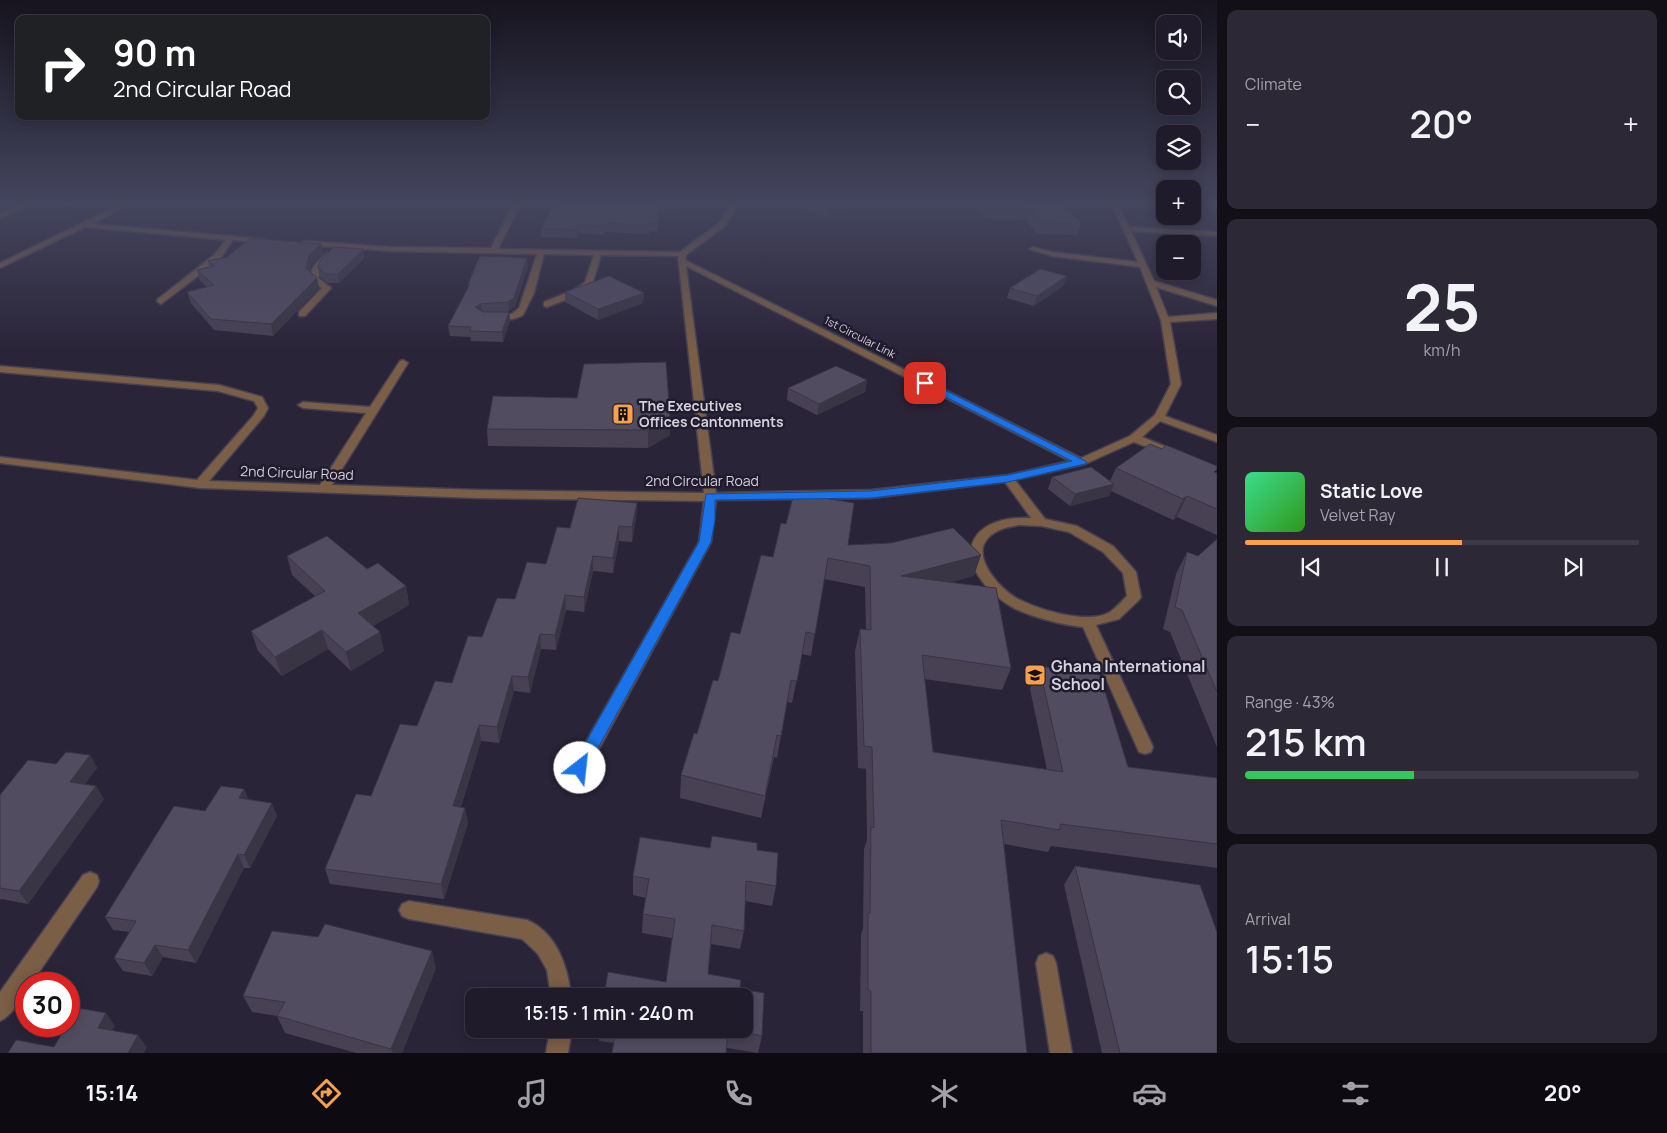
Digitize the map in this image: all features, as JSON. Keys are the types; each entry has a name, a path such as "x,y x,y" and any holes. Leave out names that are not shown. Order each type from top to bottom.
{"street":[{"path":"0,266 29,252"},
{"path":"161,301 220,252"},
{"path":"302,314 327,288 314,279 316,268 333,252"},
{"path":"482,317 510,316 520,313 526,304 541,252"},
{"path":"549,252 682,258 689,252"},
{"path":"1045,252 1143,265"},
{"name":"2nd Circular Road","path":"0,460 200,484 478,494 710,496 871,494 1008,478 1081,462 1134,438 1159,417 1176,384 1172,353 1165,320 1137,252"},
{"path":"547,304 578,292 589,283 598,253"},
{"path":"580,768 705,542 709,520 710,496 682,258"},
{"name":"1st Circular Link","path":"682,258 1081,462"},
{"path":"1150,283 1217,303"},
{"path":"1165,320 1217,316"},
{"path":"324,488 403,363"},
{"path":"0,370 219,388 258,399 263,408 259,416 200,484"},
{"path":"303,405 374,410"},
{"path":"1159,417 1217,439"},
{"path":"1134,438 1189,459"},
{"path":"1008,478 1041,522"},
{"path":"1019,521 1041,522 1073,529 1108,550 1129,572 1134,597 1114,616 1088,622 1061,620 1013,602 994,587 978,564 976,547 983,535 998,525 1019,521"},
{"path":"1088,622 1145,747"},
{"path":"0,1010 90,881"},
{"path":"409,910 527,930 545,947 557,968 560,988"},
{"path":"1046,963 1061,1053"},
{"path":"557,1053 560,1038"}],"building":[{"path":"233,252 312,252 309,255 306,268 317,278 271,324 211,319 187,292 214,285 197,270 214,266 208,261 227,257"},
{"path":"329,252 360,252 338,274 326,274 318,268 320,261"},
{"path":"480,256 527,258 514,298 508,302 481,304 475,307 483,312 509,312 502,332 470,331 471,327 448,326 470,284 468,284"},
{"path":"1040,269 1067,276 1037,296 1010,288"},
{"path":"609,276 644,293 598,309 565,292"},
{"name":"The Executives Offices Cantonments","path":"666,362 670,418 648,430 487,429 493,396 577,398 584,364"},
{"path":"836,366 867,380 819,404 788,388"},
{"path":"1150,444 1162,449 1166,445 1217,466 1214,472 1217,473 1217,509 1187,496 1183,499 1116,468"},
{"path":"1091,467 1114,484 1075,494 1052,477"},
{"path":"794,493 854,503 848,545 891,543 953,528 981,555 901,576 996,588 1011,668 922,655 933,752 1063,772 1039,666 1100,675 1128,767 1217,778 1217,844 1060,824 1060,830 1001,820 1027,1053 871,1053 871,991 868,990 868,913 870,913 871,827 874,828 872,747 864,746 860,629 871,630 870,566 828,558 815,634 806,632 797,681 791,680 781,736 777,735 765,796 681,775 694,733 697,734 713,680 718,681 731,632 740,634 761,555 773,557 781,523 786,524"},
{"path":"578,498 637,503 632,527 619,526 613,558 593,556 584,597 565,595 555,635 540,634 528,677 512,676 497,727 479,725 453,806 465,808 441,884 325,869 356,794 371,796 400,724 417,726 435,681 452,683 468,636 482,637 497,598 515,599 527,562 546,564 557,527 570,528"},
{"path":"327,536 367,569 378,563 406,586 358,613 380,632 346,652 322,630 275,657 251,631 325,591 287,556"},
{"path":"1217,539 1217,692 1182,610 1175,607 1187,552 1198,556"},
{"path":"66,752 90,755 70,782 96,786 19,891 0,888 0,795 28,760 56,764"},
{"path":"221,786 244,789 239,798 272,803 244,855 238,854 188,950 155,945 144,963 114,958 136,921 105,917 174,806 205,811"},
{"path":"712,836 757,843 757,850 778,853 776,886 746,881 744,931 712,925 708,974 741,980 740,988 605,988 608,972 666,982 675,919 643,914 649,879 633,876 640,837 710,848"},
{"path":"1075,866 1200,885 1217,932 1217,1053 1120,1053"},
{"path":"325,924 432,951 391,1049 277,1016 285,1002 243,996 272,931 318,937"},
{"path":"753,991 764,993 762,1036 753,1034"},
{"path":"80,1008 106,1013 98,1028 138,1035 128,1053 8,1053 16,1040 54,1047 60,1037 80,1037"},
{"path":"614,1038 727,1038 726,1053 612,1053"}],"place":[{"name":"The Executives Offices Cantonments","path":"623,414"},
{"name":"Ghana International School","path":"1035,675"}],"route":[{"path":"580,768 705,542 709,520 710,496 871,494 1008,478 1081,462 925,383"}]}
